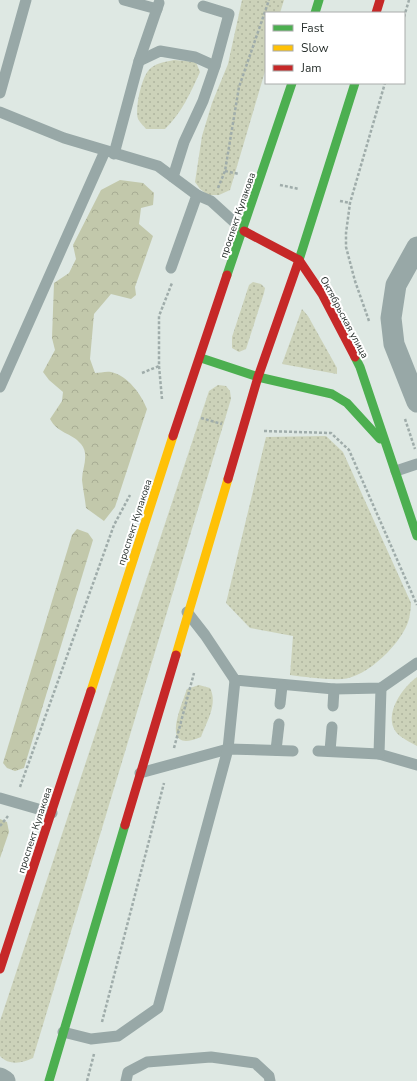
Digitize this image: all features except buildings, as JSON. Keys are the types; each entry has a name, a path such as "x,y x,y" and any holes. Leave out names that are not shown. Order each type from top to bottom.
{"main road":[{"path":"315,12 319,0"},
{"path":"376,12 380,0"},
{"name":"проспект Кулакова","path":"0,969 179,421 244,231 292,84"},
{"path":"49,1081 258,376 299,260 355,84"},
{"path":"313,217 313,250"},
{"name":"Октябрьская улица","path":"244,231 299,260 322,294 360,367 417,536"},
{"path":"318,272 322,294"},
{"name":"Октябрьская улица","path":"201,358 258,376 332,394 347,403 386,446"}],"street":[{"path":"410,409 394,344 391,318 396,285 417,247"},
{"path":"0,1078 5,1081"}],"lane":[{"path":"0,93 26,0"},
{"path":"0,387 109,152 158,6 124,0"},
{"path":"173,177 184,142 203,101 215,66 229,14 203,6"},
{"path":"139,61 160,51 195,57 215,66"},
{"path":"0,112 64,138 158,166 197,195 211,201 244,231"},
{"path":"171,268 197,195"},
{"path":"396,471 417,464"},
{"path":"63,1032 91,1040 118,1036 158,1008 228,749 235,680 205,635 187,612"},
{"path":"235,680 282,686 334,689 381,688 417,663"},
{"path":"280,704 282,686"},
{"path":"379,754 381,688"},
{"path":"333,706 334,689"},
{"path":"276,750 279,724"},
{"path":"330,751 332,727"},
{"path":"140,773 228,749 293,750"},
{"path":"318,751 379,754 417,765"},
{"path":"0,798 52,813"},
{"path":"126,1081 128,1072 146,1062 211,1057 255,1063 269,1076 270,1081"}],"path":[{"path":"269,0 240,87 226,171 350,203"},
{"path":"405,13 409,0"},
{"path":"370,324 354,281 346,247 350,203 385,84"},
{"path":"142,373 158,366"},
{"path":"410,409 417,453"},
{"path":"0,826 8,817 33,752 114,525 133,490"},
{"path":"86,1081 196,665"}],"green space":[{"path":"242,0 284,0 280,12 265,12 265,71 230,190 219,195 208,195 200,189 195,182 202,136 212,103 228,64"},
{"path":"174,60 196,62 200,72 185,102 171,123 165,129 146,129 138,119 137,114 138,101 145,75 153,66"},
{"path":"120,180 143,183 154,193 153,205 141,208 139,224 153,236 135,287 136,295 131,299 111,294 94,314 90,359 95,373 111,372 123,377 133,386 147,409 115,507 104,521 86,508 82,480 85,462 84,448 73,437 57,428 50,419 62,401 63,392 49,380 43,372 55,350 52,338 54,283 69,273 76,259 73,245 101,190"},
{"path":"253,282 261,284 265,288 264,293 246,349 239,352 232,348 232,337 249,285"},
{"path":"302,309 308,316 337,368 337,374 282,364"},
{"path":"218,385 226,386 230,391 231,399 33,1058 16,1063 8,1061 0,1056 0,1021 209,391"},
{"path":"326,436 343,452 411,603 409,619 400,638 392,648 373,666 352,677 342,679 322,679 290,675 293,636 250,628 226,603 266,437"},
{"path":"77,529 88,533 93,540 24,768 15,771 7,768 3,763 72,535"},
{"path":"417,677 417,746 396,732 392,717 393,709 401,694"},
{"path":"199,685 210,688 213,700 211,712 201,737 188,741 180,740 177,734 176,726 187,689"},
{"path":"0,819 7,822 9,832 0,858"}],"traffic: fast":[{"path":"315,12 319,0"},
{"path":"227,275 292,84"},
{"path":"299,260 355,84"},
{"path":"355,357 360,367 417,536"},
{"path":"201,358 258,377 332,394 347,403 380,439"},
{"path":"49,1081 125,825"}],"traffic: slow":[{"path":"91,691 173,436"},
{"path":"176,655 228,479"}],"traffic: jam":[{"path":"376,12 380,0"},
{"path":"244,231 299,260 322,294 355,357"},
{"path":"228,479 258,377 299,260"},
{"path":"173,436 227,275"},
{"path":"125,825 176,655"},
{"path":"0,969 91,691"}]}
